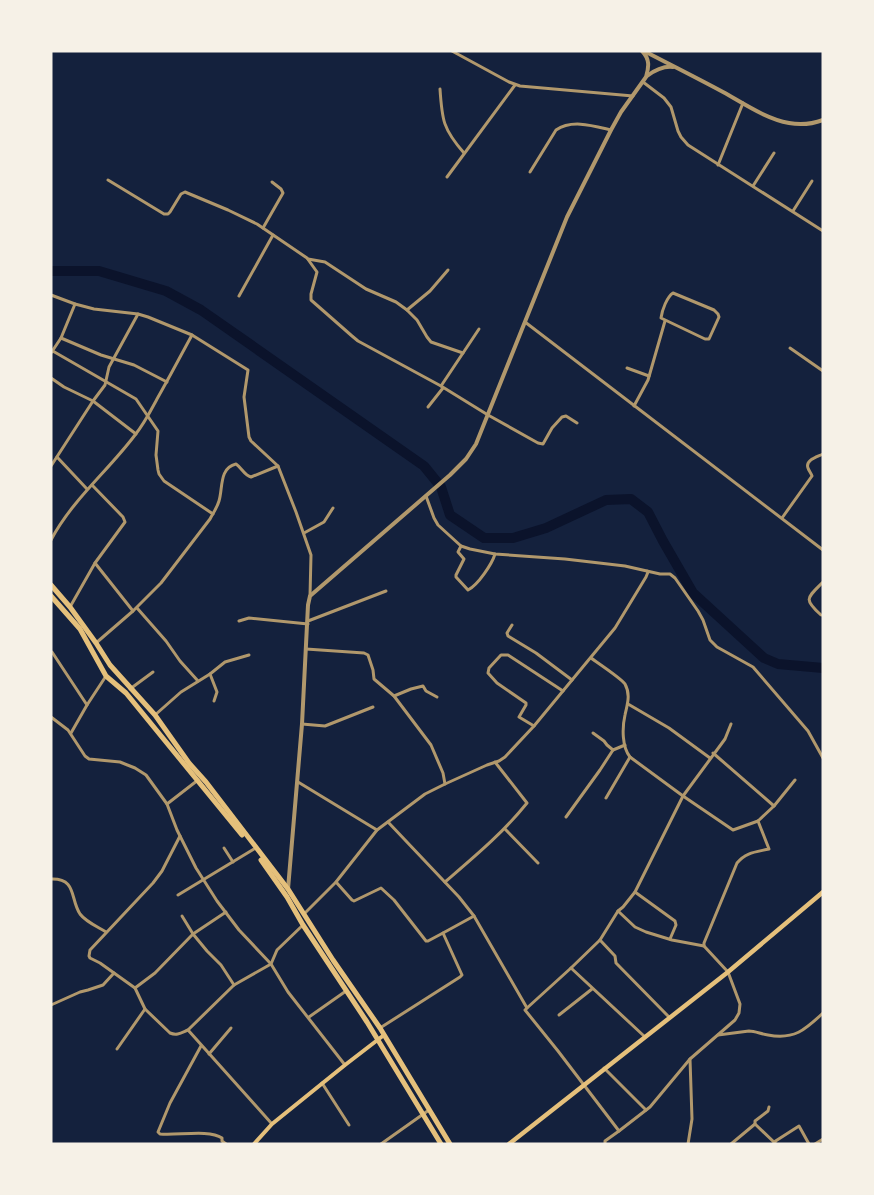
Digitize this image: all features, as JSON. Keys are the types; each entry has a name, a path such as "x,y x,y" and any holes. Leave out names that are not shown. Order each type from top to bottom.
{"highway":[{"path":"51,585 61,594 128,691 187,764 206,782 288,889 304,914 346,991 441,1144"},
{"path":"61,594 53,598 80,629 106,676 128,691 155,714 198,780 254,849 287,897 303,925 380,1028 450,1144"}],"main road":[{"path":"510,1144 644,1036 728,972 823,892"},
{"path":"254,1144 272,1124 384,1036"}],"street":[{"path":"452,51 515,85 633,96"},
{"path":"643,51 771,118 789,123 808,124 823,120"},
{"path":"310,596 450,475 466,459 476,444 567,217 611,130 648,71 648,63 643,51"},
{"path":"644,79 653,71 674,67"},
{"path":"644,79 667,102 678,131 688,145 823,230"},
{"path":"447,177 515,85"},
{"path":"440,89 445,127 452,140 464,153"},
{"path":"718,164 743,103"},
{"path":"530,172 556,130 561,126 588,124 611,130"},
{"path":"753,186 774,153"},
{"path":"108,180 164,214 170,212 181,194 185,192 228,210 263,228 307,258 317,272 310,296 313,302 358,340 542,444 562,416 566,416 577,424"},
{"path":"793,212 812,181"},
{"path":"263,228 283,193 272,182"},
{"path":"239,296 273,235"},
{"path":"307,258 325,262 366,289 396,302 417,320 431,342 463,352"},
{"path":"407,310 430,290 448,270"},
{"path":"673,293 714,310 718,314 710,338 707,340 665,321 661,318 662,312 670,295 673,293"},
{"path":"51,296 74,306 148,317 192,336 246,368 248,375 244,404 249,437 278,466 311,555 312,579 308,605 298,782 287,897"},
{"path":"74,306 61,338 52,351 136,399 158,431 156,454 161,478 213,514"},
{"path":"51,466 93,401 106,385 108,370 113,359 138,316"},
{"path":"634,406 648,380 665,321"},
{"path":"525,322 823,550"},
{"path":"428,407 479,329"},
{"path":"51,540 64,518 87,489 113,463 136,434 192,336"},
{"path":"61,338 101,355 134,365 167,382"},
{"path":"790,348 823,371"},
{"path":"627,368 649,376"},
{"path":"51,378 64,388 93,401 136,434"},
{"path":"782,518 812,476 807,466 811,459 823,454"},
{"path":"57,456 87,489"},
{"path":"96,643 135,610 161,584 213,514 220,499 223,476 227,468 236,464 241,467 247,476 251,477 278,466"},
{"path":"70,607 95,563 125,520 92,485"},
{"path":"427,495 438,525 460,548 494,556 565,558 616,565 660,574 670,574 698,610 710,640 717,647 753,667 808,731 823,758"},
{"path":"304,533 324,522 333,508"},
{"path":"460,548 458,553 464,559 456,577 468,590 481,578 494,556"},
{"path":"95,563 135,610 166,640 180,661 198,681"},
{"path":"304,914 336,882 377,830 418,799 445,784 505,757 534,726 619,623 646,578 647,572"},
{"path":"821,615 811,606 809,599 810,594 823,582"},
{"path":"240,621 249,618 308,622 386,591"},
{"path":"512,625 508,636 536,653 572,680"},
{"path":"305,649 358,652 368,655 374,679 394,696 431,745 443,773 445,784"},
{"path":"52,652 87,705"},
{"path":"534,726 520,718 526,703 497,683 488,673 489,668 505,654 563,691"},
{"path":"155,714 181,692 225,662 249,655"},
{"path":"591,658 625,683 629,698 624,723 625,745 626,752 630,757 733,830 758,821 774,806 796,780"},
{"path":"128,691 153,672"},
{"path":"210,674 217,692 214,701"},
{"path":"71,733 106,676"},
{"path":"394,696 423,686 426,691 437,697"},
{"path":"628,704 669,728 710,758"},
{"path":"302,724 325,726 373,707"},
{"path":"51,716 71,733 85,756 120,762 135,768 146,776 167,804 177,830 196,868 226,912 239,930 271,964 288,992 345,1065"},
{"path":"527,1008 600,940 618,911 634,892 683,796 725,739 730,724"},
{"path":"592,733 613,750"},
{"path":"566,817 613,750 625,745"},
{"path":"713,753 774,806"},
{"path":"606,798 630,757"},
{"path":"445,882 505,829 527,804 496,762"},
{"path":"167,804 198,780"},
{"path":"298,782 377,830"},
{"path":"704,946 737,863 751,852 769,849 758,821"},
{"path":"388,822 459,897 474,916 527,1008 525,1010 619,1131"},
{"path":"505,829 538,863"},
{"path":"180,836 162,871 153,883 90,950 89,956 135,988 145,1009 170,1033 174,1035 188,1030 234,985 271,964 277,950 303,925"},
{"path":"224,848 233,862"},
{"path":"178,894 254,849"},
{"path":"51,879 62,879 72,893 79,913 83,918 106,932"},
{"path":"336,882 354,901 381,888 394,900 426,941 474,916"},
{"path":"634,892 675,921 676,925 670,939"},
{"path":"604,1144 605,1141 659,1098 690,1059 735,1020 739,1013 740,1004 728,972 704,946 650,934 635,927 618,911"},
{"path":"135,988 155,973 193,934 226,912"},
{"path":"182,916 193,934 207,952 221,965 234,985"},
{"path":"380,1028 462,975 444,933"},
{"path":"600,940 615,956 616,963 669,1017"},
{"path":"571,968 644,1036"},
{"path":"51,1005 80,992 103,985 114,973"},
{"path":"560,1015 592,989"},
{"path":"309,1017 346,991"},
{"path":"117,1049 145,1009"},
{"path":"718,1035 749,1031 780,1036 797,1034 808,1028 823,1013"},
{"path":"209,1054 231,1028"},
{"path":"188,1030 272,1124"},
{"path":"201,1046 170,1103 158,1132 169,1135 194,1133 218,1136 226,1144"},
{"path":"688,1144 692,1119 690,1059"},
{"path":"604,1068 646,1110"},
{"path":"322,1083 349,1124"},
{"path":"731,1144 755,1124 755,1121 768,1111 769,1107"},
{"path":"381,1144 429,1110"},
{"path":"755,1124 775,1143 799,1126 809,1144"},
{"path":"815,1144 823,1139"}],"waterway":[{"path":"51,271 99,271 166,291 201,310 424,466 441,487 450,515 484,538 513,538 546,528 606,500 631,499 648,512 693,593 764,658 778,664 823,668"}]}
